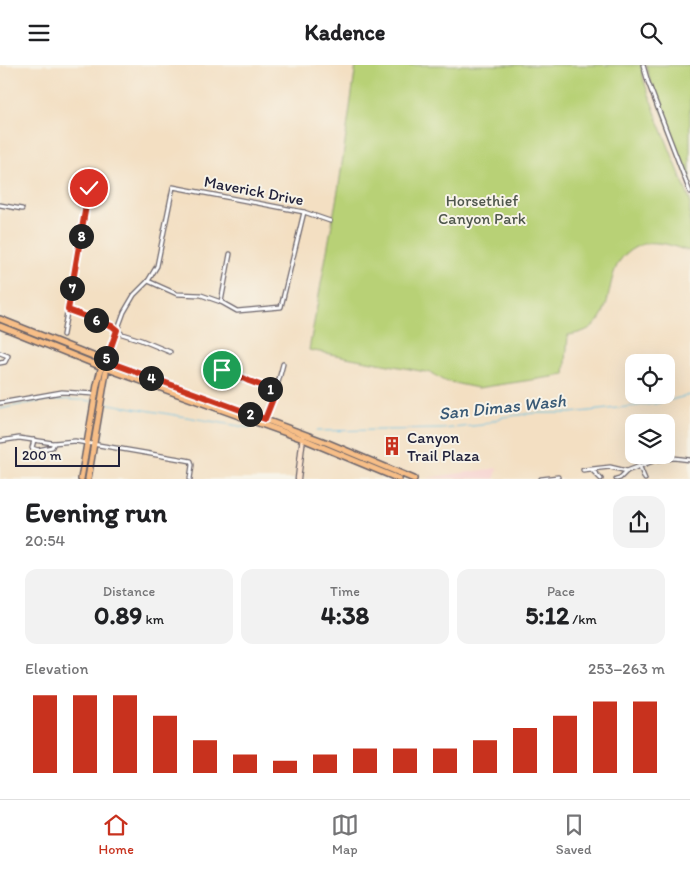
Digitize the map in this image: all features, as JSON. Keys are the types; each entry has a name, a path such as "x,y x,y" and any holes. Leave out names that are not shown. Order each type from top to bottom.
{"main road":[{"path":"0,319 411,478"},
{"path":"0,326 101,367 264,422"},
{"path":"88,479 101,367 106,361"},
{"path":"97,400 107,369 106,361"},
{"path":"298,479 303,437"},
{"path":"303,437 399,479"},
{"path":"81,479 91,443"}],"street":[{"path":"643,65 690,192"},
{"name":"Maverick Drive","path":"148,281 157,266 173,187 304,212 330,221"},
{"path":"63,335 89,188"},
{"path":"0,205 22,209"},
{"path":"106,361 124,311 134,295 148,281 177,294 201,295 221,301 237,311 281,307 304,212"},
{"path":"221,301 230,254"},
{"path":"68,310 112,326 122,334 170,351"},
{"path":"0,353 8,356 5,362 0,363"},
{"path":"264,422 276,391 283,364"},
{"path":"207,371 229,371 276,391"},
{"path":"0,403 62,392 97,400"},
{"path":"0,441 19,437 54,443 75,441 191,461 190,479"},
{"path":"34,440 32,448 34,450 52,447 54,443"},
{"path":"616,479 620,478 627,471 656,460 674,458 690,460"},
{"path":"583,470 610,467 627,471"},
{"path":"640,467 645,479"},
{"path":"592,469 601,479"},
{"path":"544,479 558,477"}],"shaded area":[{"path":"498,468 494,479 426,478"}],"green space":[{"name":"Horsethief Canyon Park","path":"356,65 641,65 644,81 658,120 690,200 690,251 665,244 648,243 634,248 622,258 615,270 604,310 598,322 586,330 568,335 565,375 478,388 444,381 431,373 309,350 339,185"},
{"path":"646,65 690,65 690,185 650,80"}],"waterway":[{"name":"San Dimas Wash","path":"316,431 442,429 482,425 503,417 534,413 570,413 655,404 690,395"},
{"name":"San Dimas Wash","path":"0,409 46,401 92,401"},
{"name":"San Dimas Wash","path":"104,403 251,428"}],"place":[{"name":"Canyon Trail Plaza","path":"392,446"}],"route":[{"path":"89,188 68,310 112,326 117,330 106,361 265,419 276,391 229,371 222,370"}]}
